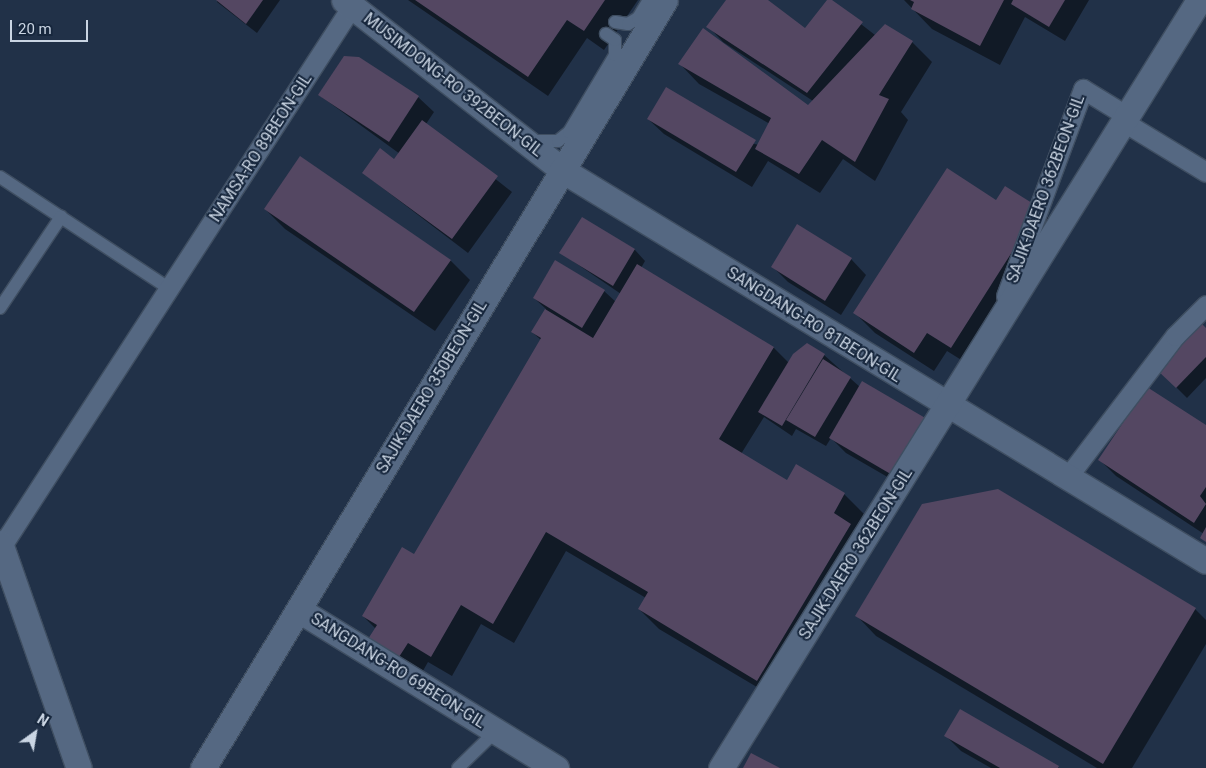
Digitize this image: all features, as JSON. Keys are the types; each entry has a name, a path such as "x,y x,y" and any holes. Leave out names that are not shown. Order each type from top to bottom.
{"street":[{"name":"SAJIK-DAERO 362BEON-GIL","path":"721,768 990,339 1199,0"},
{"name":"SAJIK-DAERO 350BEON-GIL","path":"203,768 300,610 662,1"},
{"name":"MUSIMDONG-RO 392BEON-GIL","path":"348,3 562,170"},
{"name":"NAMSA-RO 89BEON-GIL","path":"1,544 170,290 348,3"},
{"name":"SAJIK-DAERO 362BEON-GIL","path":"990,339 1083,89 1125,119"},
{"path":"1125,119 1206,172"},
{"name":"SANGDANG-RO 81BEON-GIL","path":"562,170 947,408 1206,561"},
{"path":"1066,479 1175,336 1206,305"},
{"path":"1,544 79,768"},
{"name":"SANGDANG-RO 69BEON-GIL","path":"300,610 556,768"}],"lane":[{"path":"615,22 628,24 662,1"},
{"path":"522,139 545,143 570,132 615,55 615,40 606,34"},
{"path":"0,177 170,290"},
{"path":"0,308 61,217"},
{"name":"SANGDANG-RO 69BEON-GIL","path":"458,768 496,731"}],"building":[{"path":"216,0 263,0 246,24"},
{"path":"415,0 605,0 584,31 567,20 528,77"},
{"path":"726,0 768,0 805,28 827,0 832,0 863,22 807,93 706,27"},
{"path":"910,0 1004,0 980,46 911,9 914,2"},
{"path":"1013,0 1065,0 1049,27 1011,4"},
{"path":"885,24 913,41 879,95 889,99 855,162 822,140 799,174 755,149 771,118 678,64 703,28 808,105"},
{"path":"344,56 359,57 419,96 389,142 318,95"},
{"path":"666,87 756,140 736,172 647,119"},
{"path":"422,120 498,176 452,239 362,173 380,148 394,159"},
{"path":"300,156 451,260 414,312 264,209"},
{"path":"947,168 996,200 1005,186 1040,208 951,348 927,333 914,353 853,313"},
{"path":"582,217 635,249 613,286 559,253"},
{"path":"797,224 852,258 825,301 771,267"},
{"path":"555,260 605,290 582,328 533,298"},
{"path":"637,264 774,347 719,439 787,480 796,464 845,493 834,513 851,524 757,681 638,609 648,592 546,532 493,624 461,605 431,657 408,643 399,657 368,639 377,625 362,616 402,547 414,554 541,338 531,332 545,309 593,338"},
{"path":"1201,323 1206,328 1206,357 1176,388 1157,370"},
{"path":"807,343 825,354 782,426 758,412 793,354"},
{"path":"823,359 851,377 815,437 786,420"},
{"path":"862,381 927,419 894,476 829,438"},
{"path":"1147,387 1206,425 1206,487 1200,496 1206,504 1194,523 1098,460"},
{"path":"998,489 1196,608 1103,764 855,616 922,504"},
{"path":"1206,527 1206,542 1200,538"},
{"path":"960,709 1059,766 1058,768 1000,768 944,736"},
{"path":"751,753 780,768 743,768"}]}
